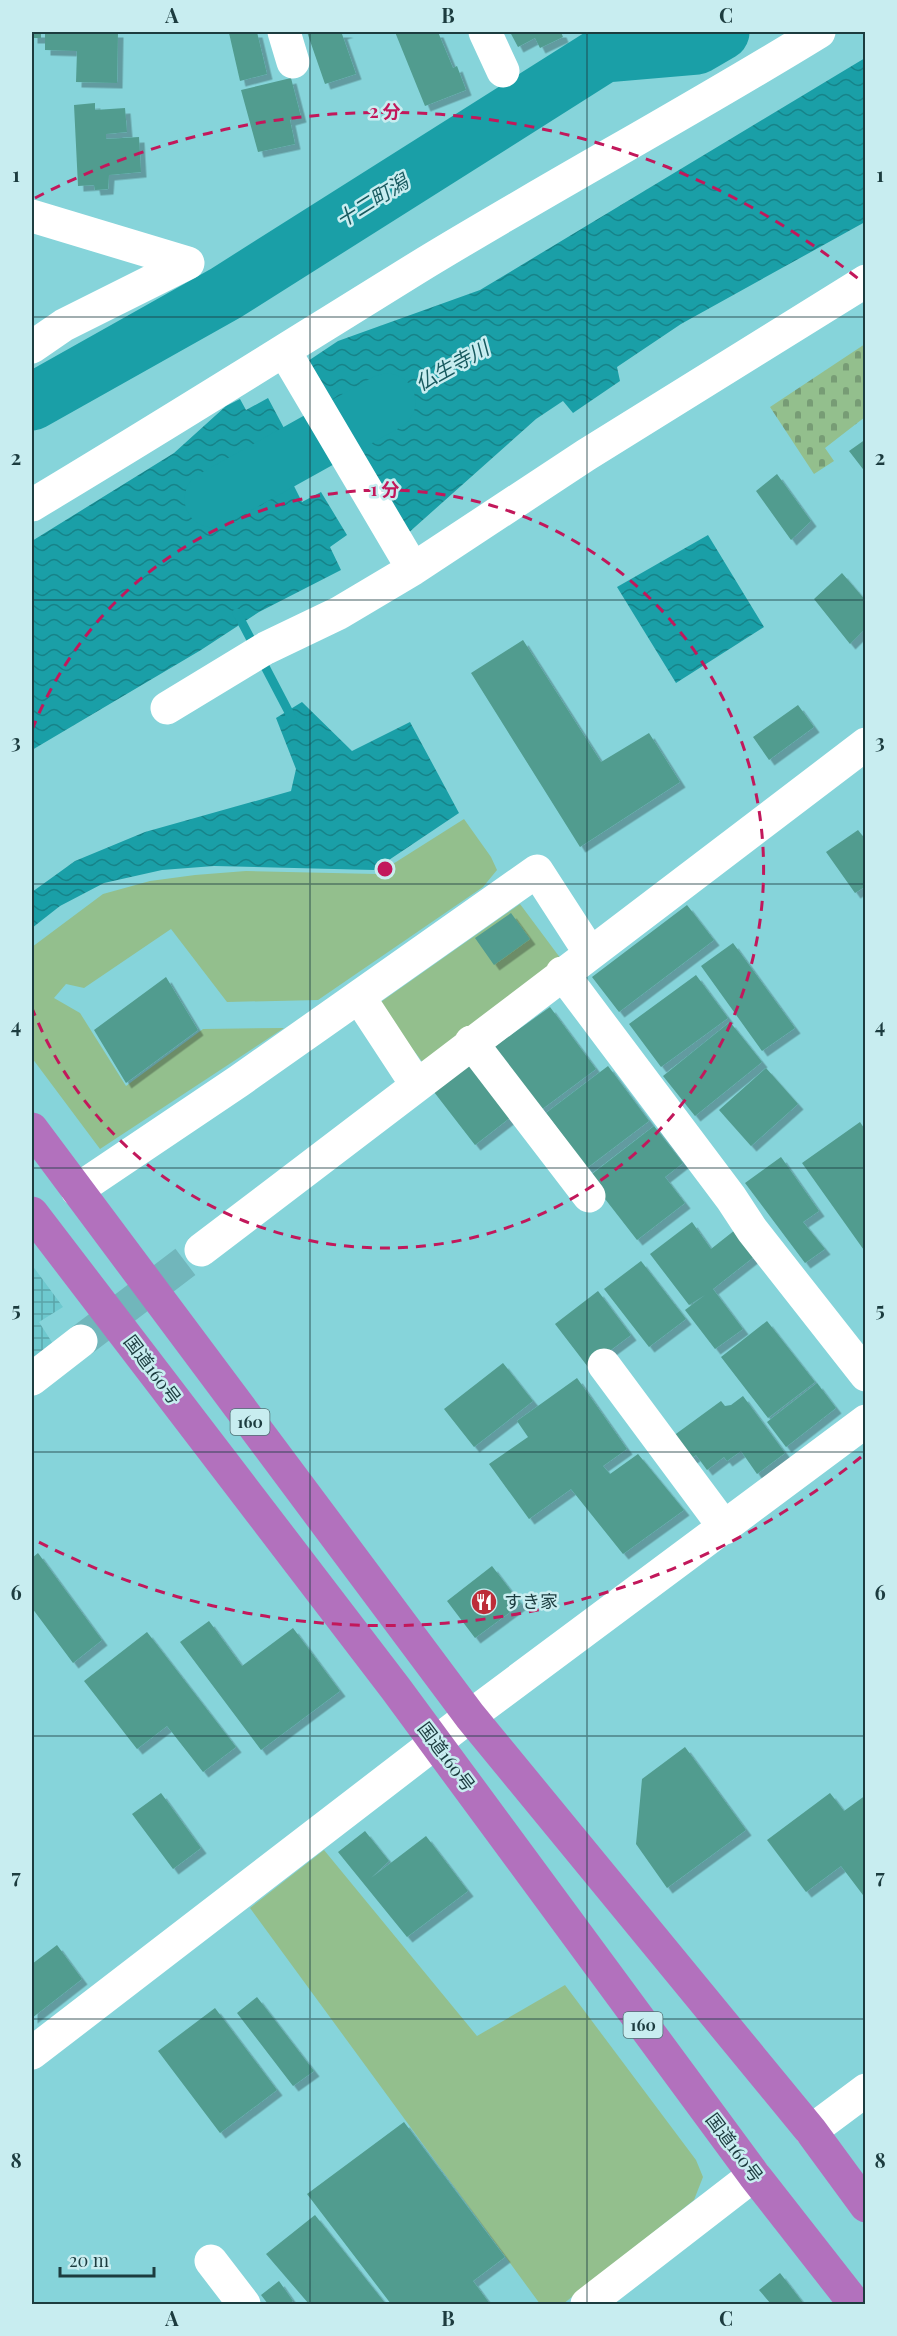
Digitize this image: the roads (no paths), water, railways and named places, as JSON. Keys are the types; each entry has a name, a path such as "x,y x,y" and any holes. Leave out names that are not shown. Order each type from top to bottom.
{"highway":[{"name":"160","path":"32,1129 470,1716 811,2131 866,2206"},
{"name":"国道160号","path":"32,1213 435,1742 754,2175 855,2304"}],"street":[{"path":"284,32 293,62"},
{"path":"485,32 503,71"},
{"path":"32,505 214,392 285,352 424,263 819,32"},
{"path":"32,216 188,263 64,325 32,347"},
{"path":"167,708 266,648 339,613 413,569 596,448 866,281"},
{"path":"285,352 413,569"},
{"path":"201,1250 471,1042 866,744"},
{"path":"77,1190 359,997 537,871 590,952"},
{"path":"562,973 731,1198 752,1230 866,1375"},
{"path":"359,997 416,1084"},
{"path":"471,1042 589,1196"},
{"path":"32,1379 81,1341"},
{"path":"604,1365 725,1528"},
{"path":"32,2053 435,1742 866,1421"},
{"path":"811,2131 866,2090"},
{"path":"587,2304 754,2175"},
{"path":"211,2261 244,2304"}],"water":[{"path":"865,58 865,222 681,324 617,367 620,381 573,413 563,401 536,419 406,535 305,363 338,341 480,290"},
{"path":"268,398 293,445 278,454 302,502 321,492 347,535 330,547 341,570 259,612 201,650 32,750 32,541 174,453 226,406 240,399 246,410"},
{"path":"708,535 764,627 676,683 617,587"},
{"path":"302,702 352,751 410,722 459,813 374,870 214,866 162,870 104,883 60,906 32,928 32,892 75,861 145,832 291,791 296,769 276,718"}],"waterway":[{"name":"十二町潟","path":"32,402 226,293 604,54 697,46 721,32"},
{"name":"仏生寺川","path":"213,499 387,402"},
{"path":"237,613 293,720"}],"tunnel":[{"path":"81,1341 201,1250"}],"place":[{"name":"すき家","path":"484,1602"}]}
